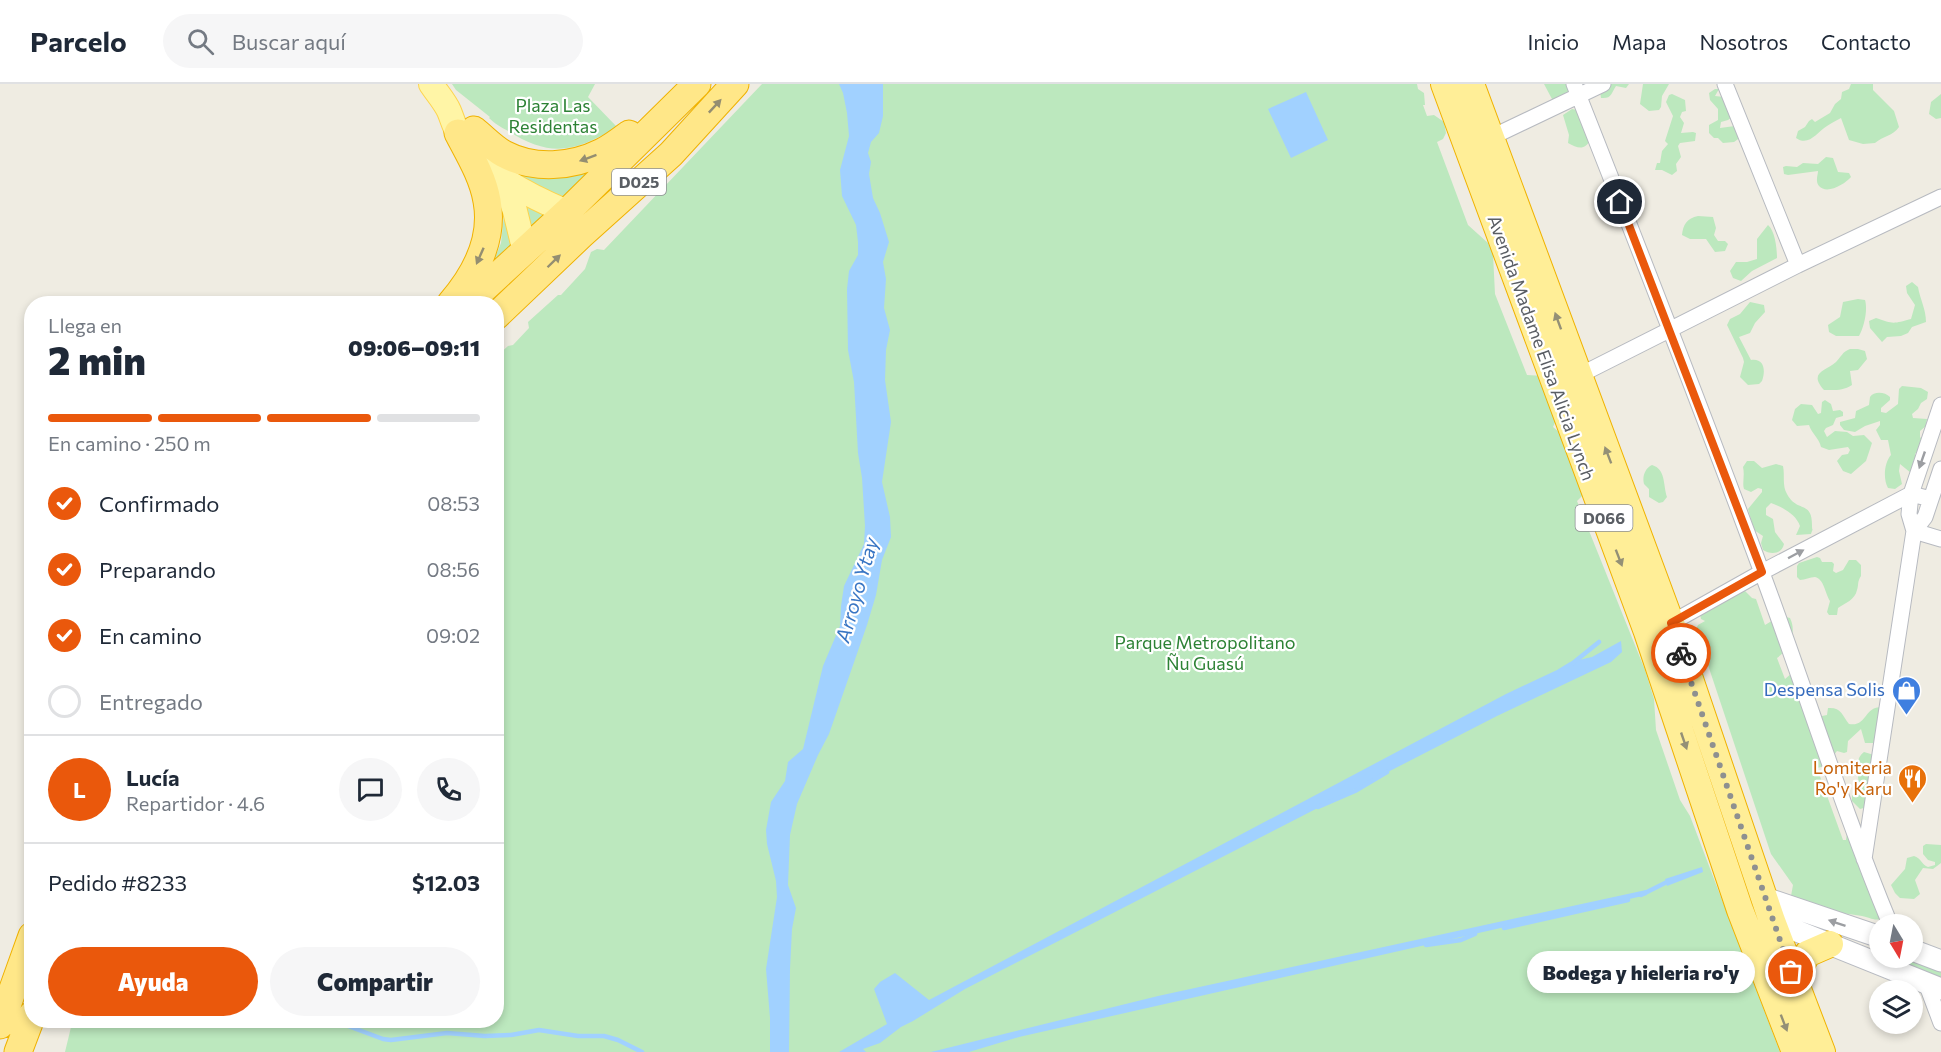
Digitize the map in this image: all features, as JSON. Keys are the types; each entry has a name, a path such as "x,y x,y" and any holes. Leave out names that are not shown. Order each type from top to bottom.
{"highway":[{"name":"D025","path":"476,296 567,212 697,84"},
{"name":"D025","path":"504,308 671,154 735,84"},
{"path":"1430,84 1447,127 1468,148"},
{"name":"Avenida Madame Elisa Alicia Lynch","path":"1443,84 1647,632 1740,909 1795,1052"},
{"name":"Avenida Madame Elisa Alicia Lynch","path":"1471,84 1671,623 1769,909 1822,1052"},
{"path":"1482,84 1492,110 1492,137"},
{"path":"460,124 502,153 517,159 535,164 570,164 605,151 654,117 674,107"},
{"path":"457,296 484,248 488,220 488,202 460,124"},
{"path":"567,212 589,211 665,148 695,127"},
{"path":"503,296 521,277 525,264 525,252"},
{"path":"1703,798 1722,821 1752,912 1769,909"},
{"path":"1798,988 1799,970 1807,954 1830,944"},
{"path":"0,1025 24,958"},
{"path":"18,1052 27,1028"}],"main road":[{"path":"431,84 460,124 489,149 504,178 525,252"},
{"path":"504,178 541,201 567,212"},
{"path":"1769,909 1869,934"},
{"path":"1769,909 1830,944 1869,954"},
{"path":"1923,954 1941,961"},
{"path":"1899,968 1933,986"}],"street":[{"path":"1492,137 1576,90 1604,84"},
{"path":"1725,84 1798,266"},
{"path":"1576,90 1762,572 1864,862 1886,914"},
{"path":"1578,376 1941,197"},
{"path":"1864,862 1914,531 1909,514 1911,494 1941,405"},
{"path":"1914,531 1925,517 1941,469"},
{"path":"1671,623 1762,572 1911,494 1931,499"},
{"path":"1914,531 1941,540"},
{"path":"1933,986 1941,1023"}],"green space":[{"name":"Plaza Las Residentas","path":"452,84 595,84 588,97 617,127 575,146 550,148 537,145 523,140 496,124"},
{"name":"Parque Metropolitano Ñu Guasú","path":"762,84 1417,84 1418,89 1424,93 1425,105 1423,105 1427,116 1434,115 1444,122 1446,133 1443,139 1437,142 1468,225 1488,243 1493,254 1495,294 1527,375 1544,376 1559,413 1553,427 1565,437 1583,495 1577,501 1645,670 1654,699 1656,730 1680,800 1690,816 1780,1052 65,1052 71,1028 504,1028 504,350 513,345 529,328 528,322 558,295 561,295 585,269 591,252 597,249 604,250"},
{"path":"1544,84 1572,84 1564,99 1558,101 1552,99"},
{"path":"1607,84 1629,84 1626,88 1616,86 1609,96 1601,98 1600,91"},
{"path":"1643,84 1669,84 1662,96 1659,110 1649,111 1640,104"},
{"path":"1851,84 1873,84 1873,90 1894,111 1899,127 1897,130 1875,143 1863,144 1849,140 1841,118 1809,140 1796,138 1798,131 1809,121 1812,119 1815,122 1830,113 1841,99 1842,92 1849,89"},
{"path":"1719,89 1715,96 1724,97 1732,117 1721,122 1720,128 1735,126 1741,137 1734,142 1723,143 1709,133 1709,125 1718,120 1718,109 1710,100 1709,93"},
{"path":"1672,94 1685,100 1686,111 1682,112 1680,117 1684,123 1681,133 1696,133 1695,141 1680,143 1678,146 1681,157 1676,164 1677,171 1672,175 1662,170 1655,170 1657,163 1660,163 1662,151 1668,144 1665,141 1673,116 1666,102"},
{"path":"1941,94 1941,118 1936,119 1929,114 1931,102"},
{"path":"1572,109 1582,111 1590,140 1583,147 1568,143 1569,135 1563,115"},
{"path":"1826,157 1833,158 1838,172 1849,173 1851,177 1845,183 1827,189 1818,184 1818,171 1784,174 1783,167 1797,167 1803,163 1818,164"},
{"path":"596,165 564,200 507,170"},
{"path":"517,199 549,214 527,236"},
{"path":"504,214 516,241 492,265 501,243"},
{"path":"1698,216 1713,217 1716,228 1714,235 1718,241 1725,241 1728,244 1725,251 1715,252 1706,239 1690,239 1682,235 1686,222"},
{"path":"1768,225 1774,235 1777,258 1752,271 1741,281 1733,278 1730,271 1736,262 1757,259 1757,239"},
{"path":"1912,282 1918,287 1926,322 1912,327 1908,333 1887,337 1882,342 1870,328 1869,321 1876,318 1893,323 1911,319 1915,305 1907,293 1906,286"},
{"path":"1865,300 1866,309 1859,336 1836,336 1829,332 1828,325 1840,317 1843,302"},
{"path":"1750,302 1764,305 1765,312 1750,333 1739,337 1751,360 1761,363 1764,373 1759,384 1748,385 1740,377 1743,358 1727,325 1730,319 1740,314"},
{"path":"1850,349 1865,351 1867,359 1858,370 1850,371 1852,385 1842,389 1824,390 1818,376"},
{"path":"1902,386 1921,388 1928,392 1927,399 1912,414 1913,418 1927,419 1926,426 1920,431 1920,437 1924,442 1915,454 1917,461 1911,473 1900,464 1902,484 1895,489 1888,488 1885,480 1885,471 1891,455 1888,440 1881,440 1876,430 1880,421 1855,432 1844,430 1840,422 1855,418 1856,411 1869,405 1870,397 1877,393 1890,397 1890,400 1881,408 1881,412 1886,413 1898,404 1899,389"},
{"path":"1825,400 1831,404 1833,411 1843,412 1843,416 1836,418 1833,425 1824,431 1827,437 1835,431 1847,432 1853,436 1864,435 1872,443 1866,461 1851,474 1843,471 1837,461 1842,455 1848,454 1850,450 1848,447 1829,450 1821,447 1809,425 1797,426 1792,420 1795,409 1801,404 1812,405 1818,414 1821,413 1822,402"},
{"path":"1747,461 1754,461 1762,468 1776,464 1783,466 1785,491 1791,500 1810,512 1813,530 1811,534 1796,535 1800,526 1795,518 1784,509 1771,503 1766,508 1766,515 1773,519 1775,532 1784,544 1776,553 1763,550 1761,543 1763,536 1754,530 1748,509 1762,489 1758,488 1751,492 1744,489 1743,467"},
{"path":"1652,465 1662,474 1667,497 1659,503 1649,497 1649,489 1643,481 1646,470"},
{"path":"1817,557 1822,562 1832,562 1833,571 1836,573 1843,570 1849,560 1856,560 1861,565 1861,576 1856,593 1838,608 1837,615 1829,615 1827,612 1830,601 1818,578 1800,580 1797,577 1799,563"},
{"path":"1744,590 1756,599 1765,625 1785,613 1786,617 1790,618 1793,629 1791,640 1786,650 1777,658 1785,679 1792,673 1817,717 1827,715 1828,708 1832,708 1841,712 1849,724 1855,724 1863,720 1872,710 1883,707 1877,743 1865,743 1861,729 1848,741 1847,752 1837,751 1825,766 1817,768 1843,840 1846,840 1847,833 1879,914 1869,914 1869,918 1825,909 1813,903 1806,906 1791,896 1793,885 1771,854 1696,629 1705,621 1701,619 1700,614"},
{"path":"1864,752 1874,755 1871,806 1860,809 1852,801 1852,796 1859,788 1857,768"},
{"path":"1926,844 1941,845 1941,863 1933,869 1923,868 1915,880 1920,894 1914,899 1900,898 1891,885 1905,869 1907,858 1914,856 1928,867 1935,865 1935,862 1928,860 1923,854 1923,846"},
{"path":"1923,965 1941,972 1941,980 1911,968 1923,968"}],"water":[{"name":"Arroyo Ytay","path":"839,84 883,84 883,116 879,133 871,142 868,153 871,162 869,174 873,198 889,242 883,262 886,279 884,308 890,330 886,350 885,380 891,422 882,482 890,517 891,537 882,560 876,595 867,625 829,734 797,804 790,835 788,885 796,908 792,929 790,969 789,1052 770,1052 766,969 777,897 766,830 771,802 785,781 788,762 803,749 823,666 840,626 844,586 864,544 862,478 858,453 854,382 848,350 847,289 849,271 858,255 858,242 856,225 842,196 840,170 849,136 847,113"},
{"path":"1306,92 1328,140 1291,158 1268,109"},
{"path":"1621,641 1622,652 1611,662 1497,716 965,989 901,1027 880,1043 863,1049 866,1052 839,1052 887,1024 874,989 880,982 895,973 929,1000 1506,694 1570,662 1592,657"},
{"path":"1702,867 1703,872 1667,886 1665,879"},
{"path":"1646,890 1647,895 1019,1037 969,1052 931,1052 1158,996"}],"waterway":[{"path":"1573,663 1599,642"},
{"path":"1318,807 1355,791 1387,772"},
{"path":"1641,895 1671,880"},
{"path":"1504,928 1628,900"},
{"path":"1426,945 1461,940 1475,934"},
{"path":"353,1028 391,1040 447,1033 485,1036 511,1035 539,1030 578,1036 604,1036 642,1052"}],"way so far":[{"path":"1681,653 1791,972"}],"place":[{"name":"Despensa Solis","path":"1906,716"},
{"name":"Lomiteria Ro'y Karu","path":"1913,804"},
{"name":"Bodega y hieleria ro'y","path":"1791,972"}],"route":[{"path":"1620,202 1762,572 1671,623 1681,653"}]}
